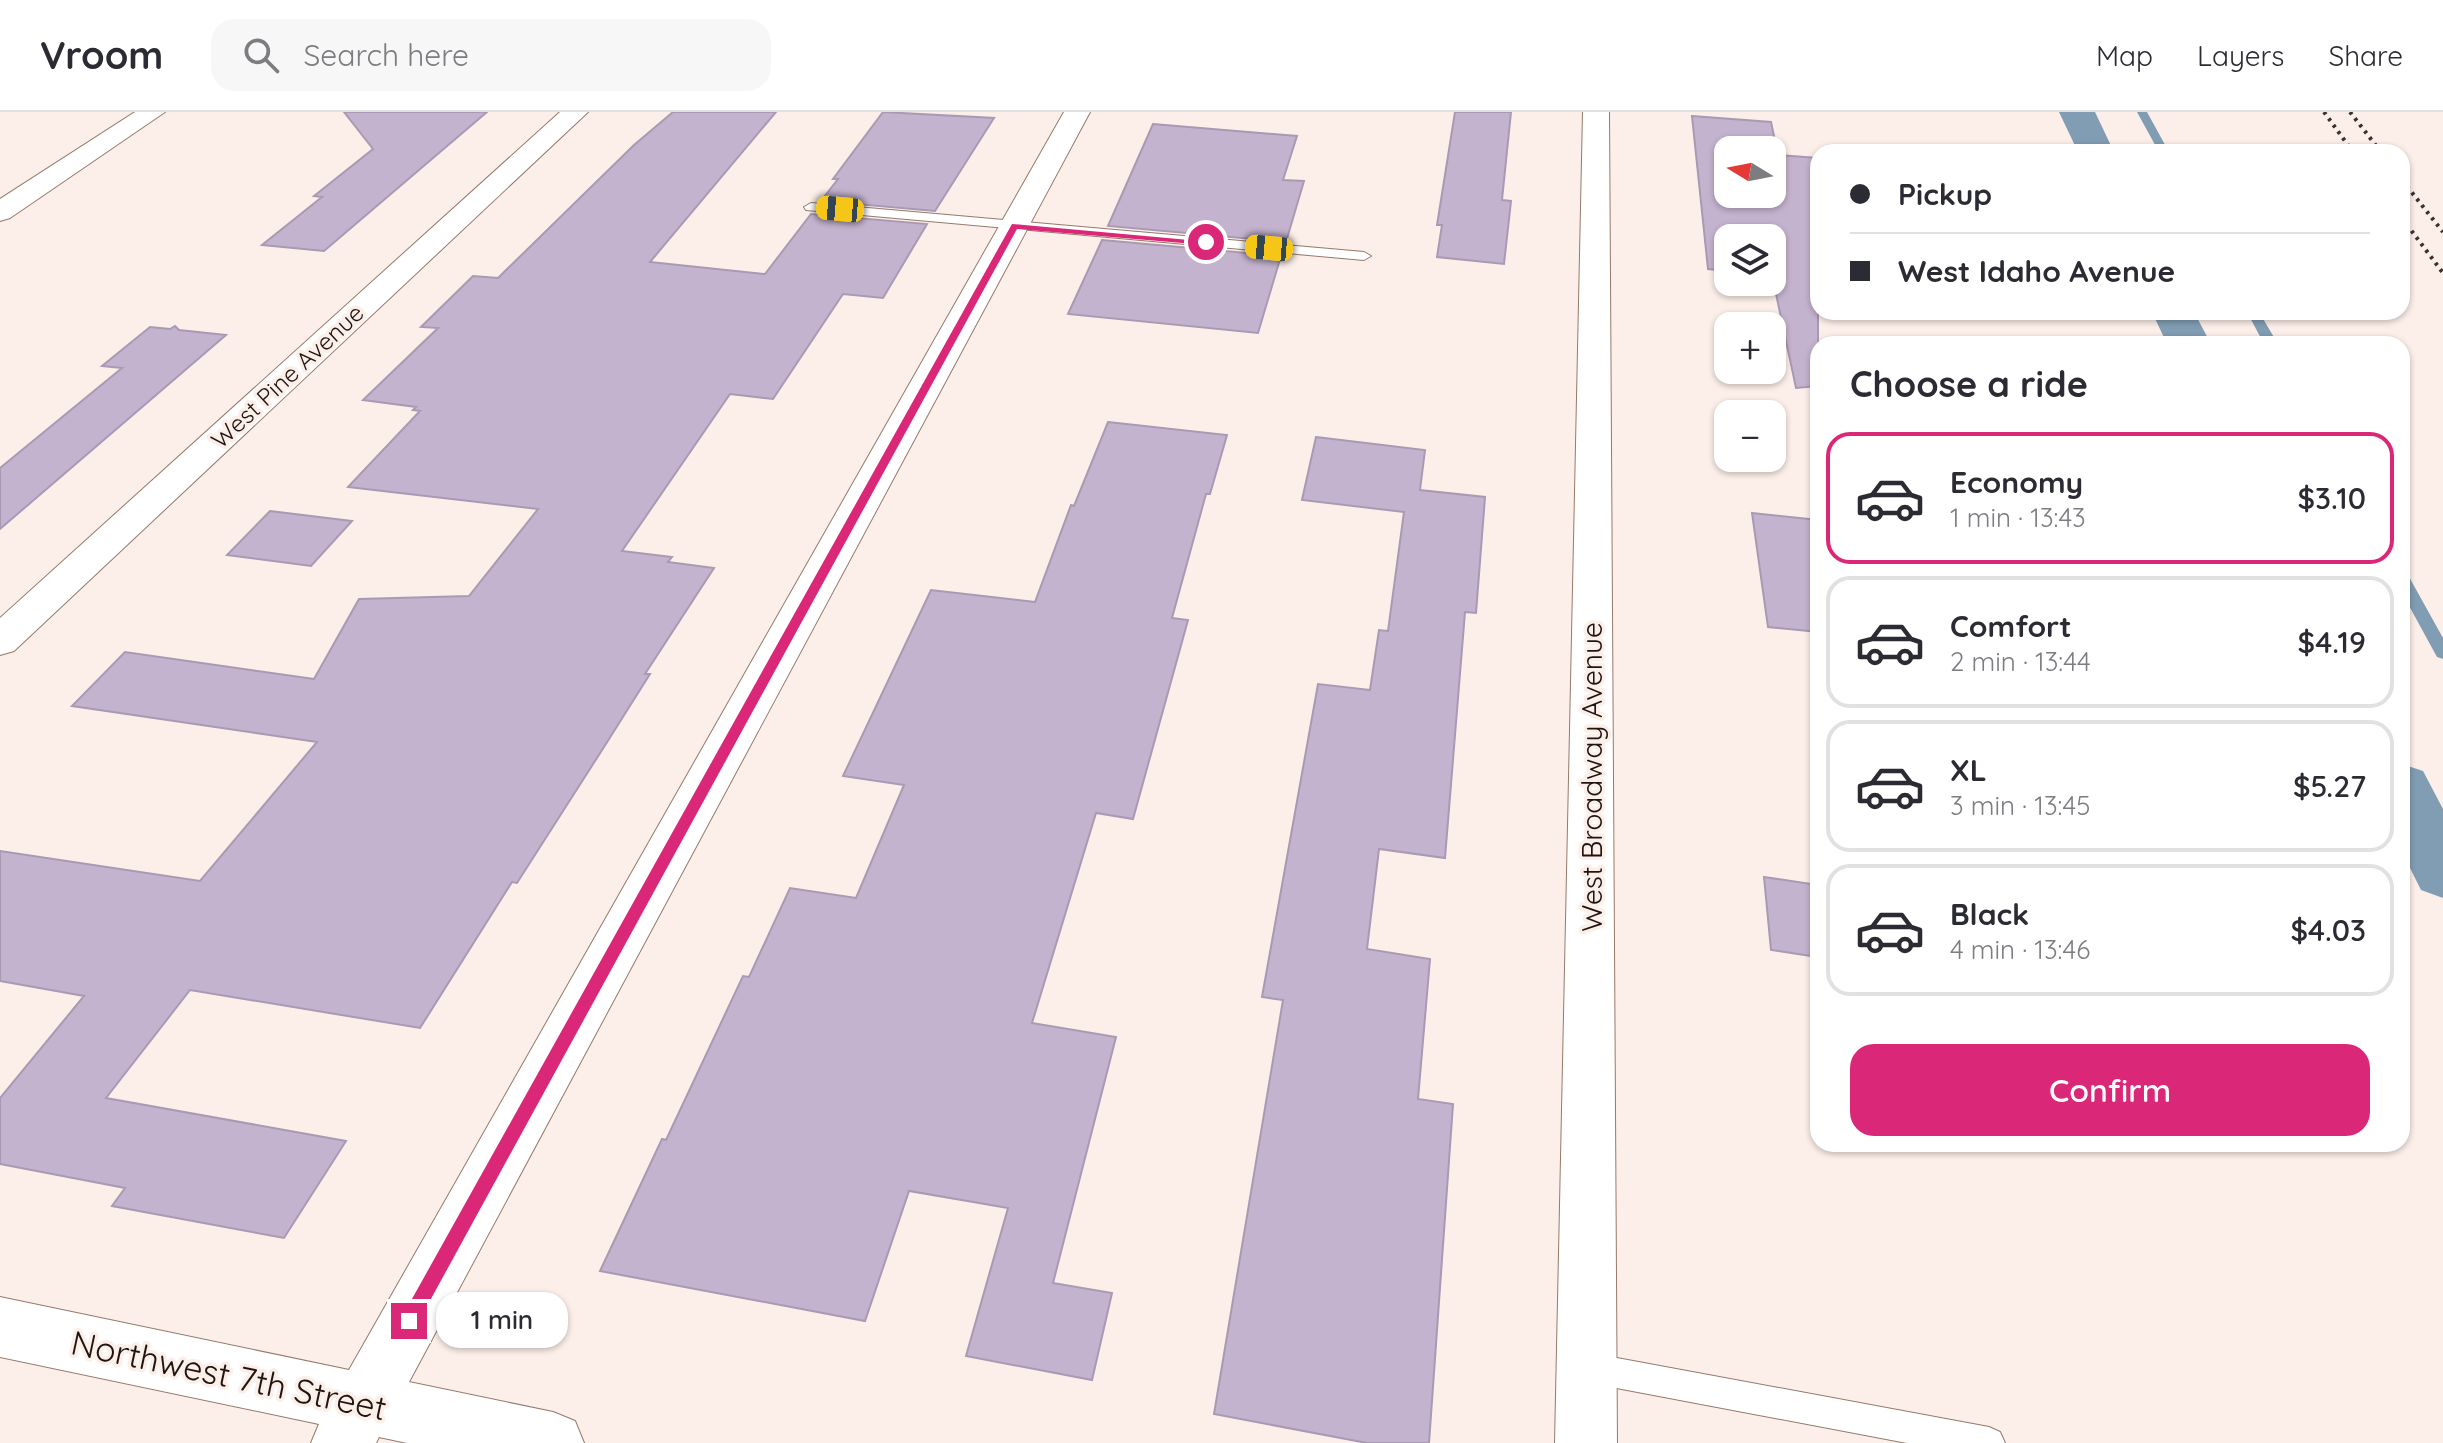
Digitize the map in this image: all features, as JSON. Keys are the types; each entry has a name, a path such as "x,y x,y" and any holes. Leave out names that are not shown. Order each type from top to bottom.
{"street":[{"path":"0,212 152,112"},
{"name":"West Pine Avenue","path":"0,641 575,112"},
{"path":"353,1424 1077,112"},
{"name":"West Broadway Avenue","path":"1586,1443 1596,112"},
{"name":"Northwest 7th Street","path":"0,1327 353,1424 553,1443"}],"lane":[{"path":"811,207 1364,256"},
{"path":"1586,1367 1989,1443"}],"building":[{"path":"344,112 487,112 324,251 262,245 322,197 314,196 373,149"},
{"path":"673,112 776,112 650,262 765,274 811,214 927,224 883,298 843,294 773,399 730,394 622,551 672,557 668,562 714,568 517,883 512,882 420,1028 190,990 106,1098 346,1141 284,1238 112,1206 125,1188 0,1164 0,1098 84,996 0,981 0,851 200,881 317,742 72,706 125,652 314,679 359,599 469,596 538,509 348,487 420,411 413,410 416,407 363,400 438,328 421,327 473,276 498,278 634,145"},
{"path":"883,112 994,118 935,211 821,201 838,179 833,179"},
{"path":"1455,112 1511,112 1502,200 1511,201 1504,264 1437,257 1442,225 1437,225"},
{"path":"1692,116 1771,122 1774,136 1714,136 1714,208 1786,208 1786,156 1810,157 1810,320 1818,320 1818,336 1810,336 1810,387 1796,388 1786,341 1786,312 1780,312 1776,296 1786,296 1786,224 1714,224 1714,270 1708,269"},
{"path":"1153,124 1297,136 1283,180 1304,181 1286,242 1108,226"},
{"path":"1102,240 1281,256 1258,333 1068,314"},
{"path":"175,326 179,330 226,335 0,529 0,468 122,368 102,366 150,327 170,329"},
{"path":"1108,422 1227,435 1210,494 1206,494 1172,618 1188,620 1133,819 1096,813 1032,1023 1116,1037 1053,1283 1112,1293 1092,1380 966,1356 1008,1208 909,1191 865,1321 600,1271 662,1139 666,1140 743,976 749,977 790,888 856,898 904,785 843,776 931,590 1035,602 1071,505 1074,506"},
{"path":"1316,437 1425,450 1420,490 1485,497 1476,613 1465,612 1445,858 1379,849 1367,949 1430,959 1418,1099 1453,1104 1429,1443 1367,1443 1214,1414 1283,1000 1262,997 1318,684 1370,690 1379,630 1388,631 1404,512 1302,500"},
{"path":"270,511 352,521 311,566 227,555"},
{"path":"1752,513 1810,519 1810,631 1768,627"},
{"path":"1764,877 1810,884 1810,956 1771,950"}],"waterway":[{"path":"2077,112 2092,144"},
{"path":"2142,112 2160,144"},
{"path":"2177,320 2185,336"},
{"path":"2258,320 2266,336"},
{"path":"2410,593 2443,653"},
{"path":"2410,804 2443,872"}],"railway":[{"path":"2324,112 2347,144"},
{"path":"2350,112 2375,144"},
{"path":"2410,190 2443,232"},
{"path":"2410,229 2443,273"}],"route":[{"path":"409,1321 1015,226 1206,242"}]}
